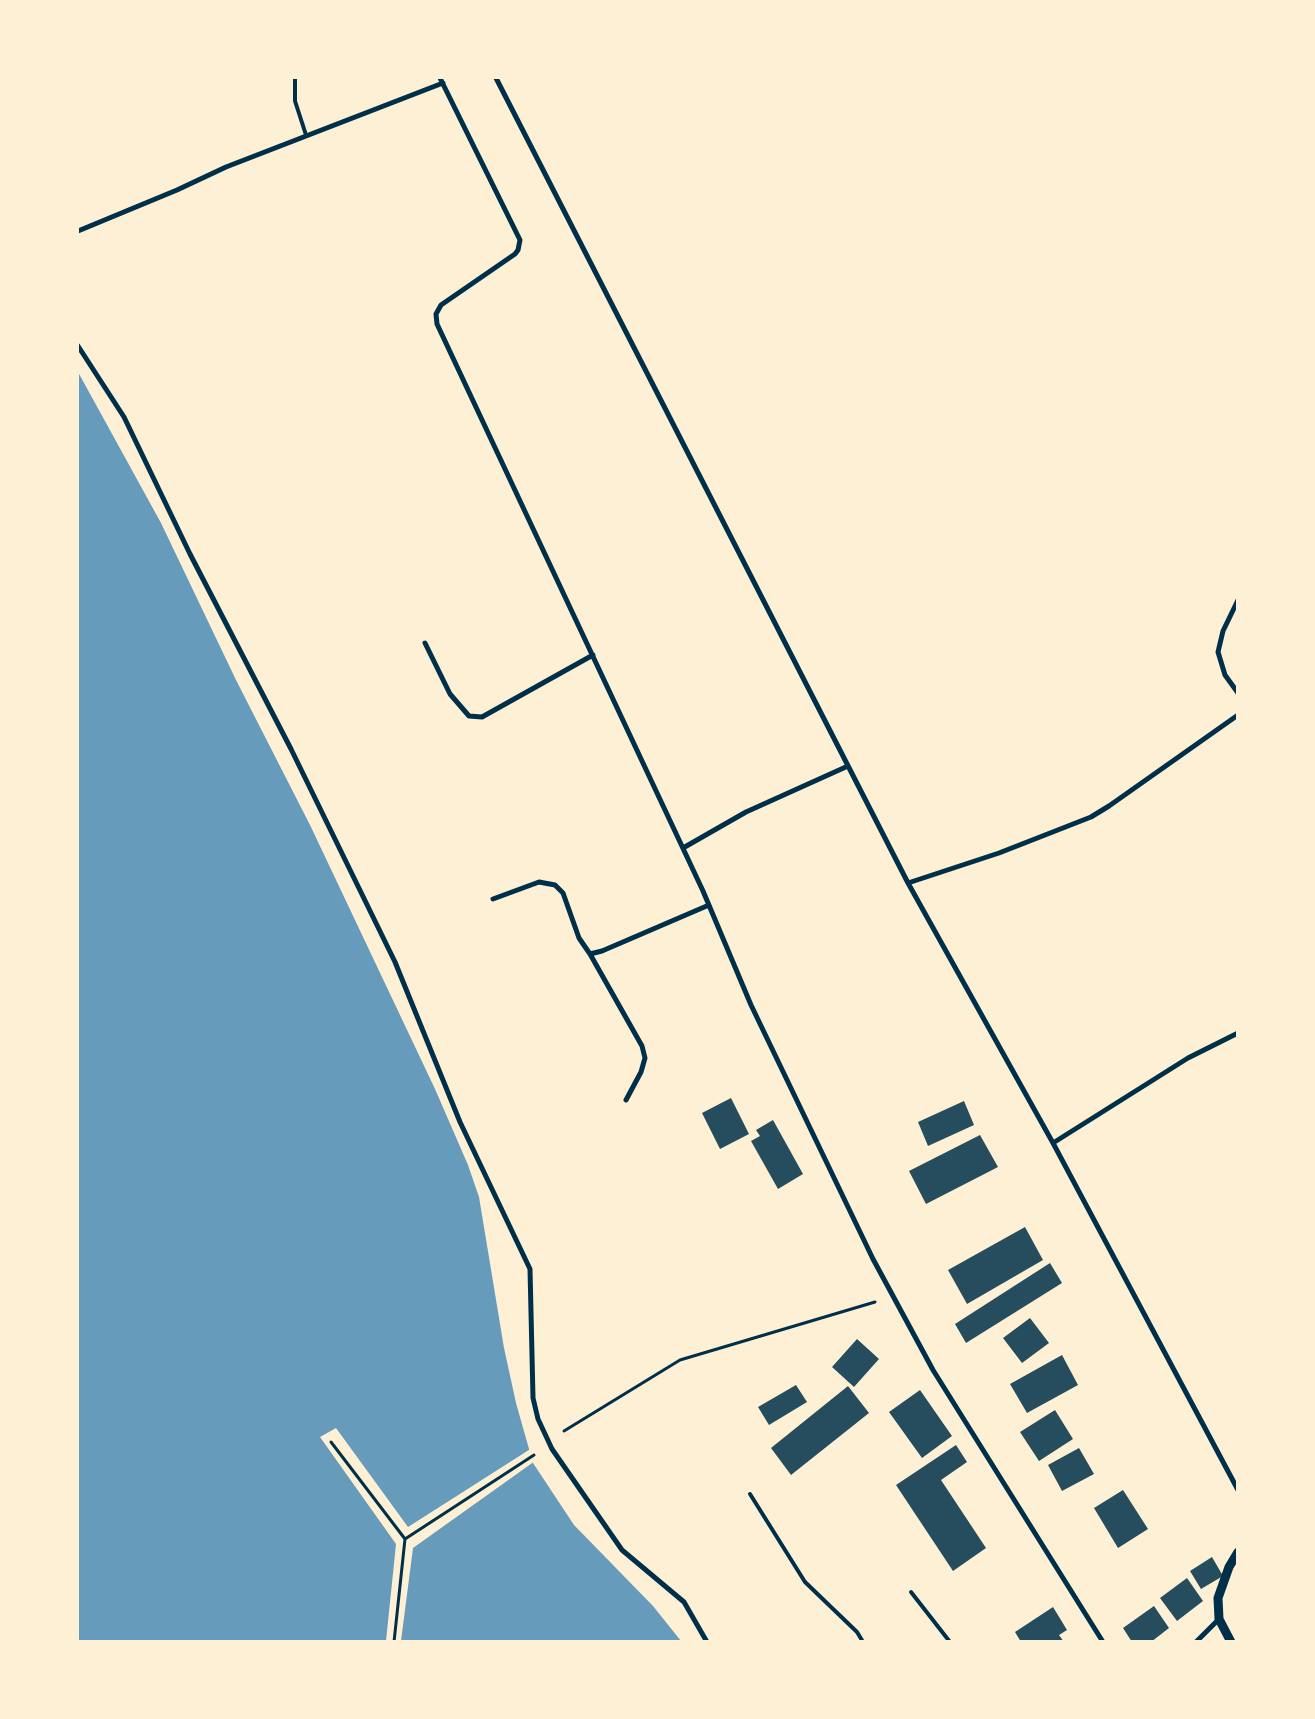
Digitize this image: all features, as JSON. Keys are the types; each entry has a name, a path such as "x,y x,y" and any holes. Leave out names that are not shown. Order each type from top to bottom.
{"street":[{"path":"496,78 908,883 1053,1143 1238,1490"},
{"path":"78,231 177,190 226,167 441,80 520,240 515,254 440,305 436,314 437,324 683,848 751,1006 873,1259 933,1370 1103,1642"},
{"path":"78,346 124,417 190,554 304,776 395,962 460,1122 530,1269 533,1398 538,1419 549,1442 622,1550 684,1602 707,1642"},
{"path":"1238,600 1223,631 1218,652 1225,675 1238,693"},
{"path":"425,643 450,694 469,716 482,717 592,655"},
{"path":"908,883 999,853 1091,816 1109,806 1238,715"},
{"path":"683,848 746,812 848,766"},
{"path":"493,899 539,882 555,884 563,893 579,938 642,1046 645,1058 641,1072 626,1100"},
{"path":"590,954 602,951 709,905"},
{"path":"1053,1143 1188,1058 1238,1034"},
{"path":"1231,1642 1219,1620 1218,1598 1229,1567 1238,1552"},
{"path":"1196,1642 1219,1620"}],"lane":[{"path":"295,78 294,101 306,136"},
{"path":"750,1494 806,1582 857,1632 863,1642"},
{"path":"911,1592 950,1642"}],"path":[{"path":"405,1539 531,1457 557,1436 680,1360 894,1296"},
{"path":"331,1442 405,1539 394,1642"}],"water":[{"path":"78,372 161,523 236,680 310,825 435,1089 468,1165 479,1197 504,1348 516,1403 533,1463 574,1525 653,1606 681,1641 78,1641"}],"pier":[{"path":"336,1428 408,1527 532,1448 535,1461 413,1548 401,1641 386,1641 396,1544 320,1437"}],"building":[{"path":"731,1098 749,1134 720,1149 702,1113"},
{"path":"964,1101 974,1125 928,1146 918,1122"},
{"path":"773,1120 803,1174 778,1189 751,1141 760,1136 756,1130"},
{"path":"980,1135 998,1167 926,1204 909,1171"},
{"path":"1025,1227 1043,1260 967,1304 948,1270"},
{"path":"1050,1263 1062,1283 966,1343 955,1324"},
{"path":"1030,1318 1049,1343 1022,1363 1003,1338"},
{"path":"857,1339 879,1359 854,1387 832,1367"},
{"path":"1062,1355 1078,1385 1027,1413 1010,1384"},
{"path":"796,1385 807,1402 769,1425 758,1407"},
{"path":"848,1386 869,1413 791,1475 771,1448"},
{"path":"920,1390 952,1436 922,1458 889,1412"},
{"path":"1055,1410 1073,1439 1039,1461 1020,1432"},
{"path":"956,1445 967,1462 941,1480 986,1548 953,1571 896,1485"},
{"path":"1079,1448 1094,1474 1062,1491 1048,1465"},
{"path":"1123,1490 1148,1529 1118,1548 1094,1508"},
{"path":"1212,1557 1223,1576 1201,1589 1190,1571"},
{"path":"1187,1578 1203,1601 1177,1621 1160,1598"},
{"path":"1154,1606 1169,1628 1151,1642 1132,1642 1123,1628"},
{"path":"1053,1607 1067,1630 1059,1635 1064,1642 1021,1642 1015,1632"}]}
